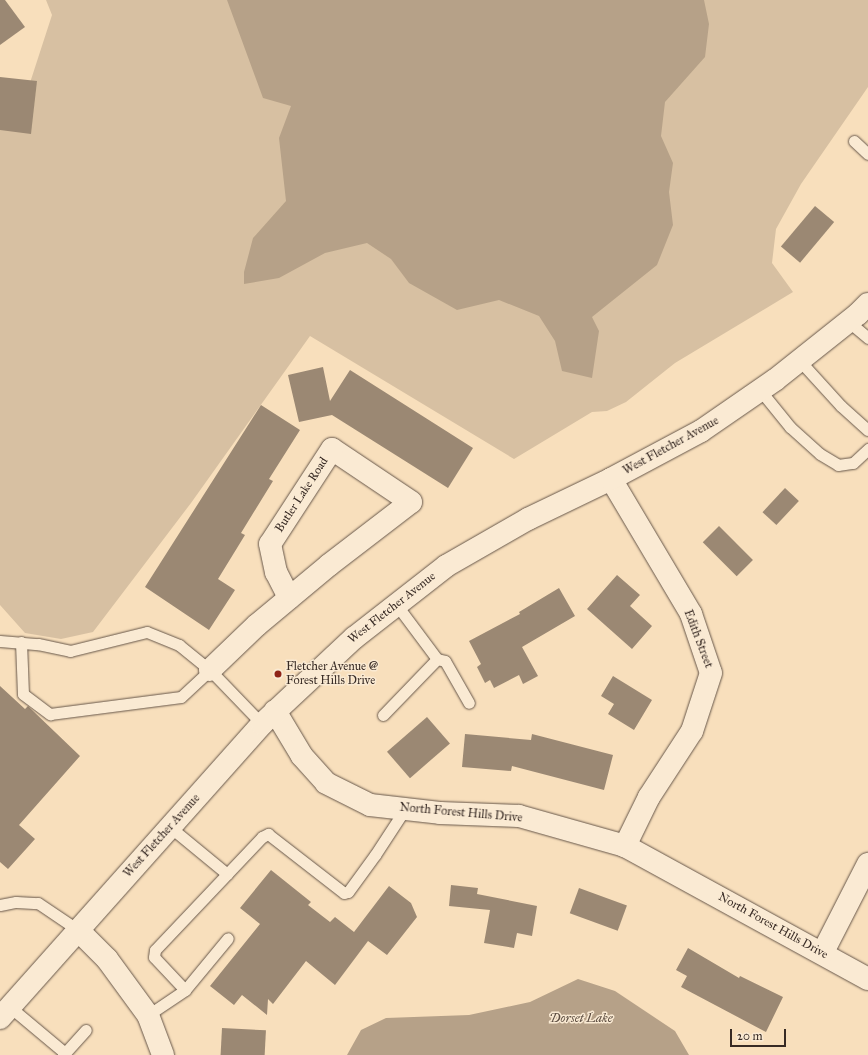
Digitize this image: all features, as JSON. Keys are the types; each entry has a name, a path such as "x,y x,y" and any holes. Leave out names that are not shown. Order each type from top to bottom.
{"street":[{"name":"West Fletcher Avenue","path":"5,1012 268,718 354,638 446,566 528,519 611,479 701,431 800,361 849,322 868,304"},
{"name":"Butler Lake Road","path":"210,670 288,598 370,532 411,502 332,449 270,544 276,572 288,598"},
{"name":"Edith Street","path":"611,479 691,614 711,673 692,731 649,797 625,846"},
{"name":"North Forest Hills Drive","path":"268,718 326,783 370,805 440,813 519,816 625,846 822,952 868,979"},
{"path":"822,952 868,864"},
{"path":"78,930 107,959 148,1015 163,1055"}],"lane":[{"path":"854,141 868,154"},
{"path":"849,322 868,338"},
{"path":"800,361 841,406 868,430"},
{"path":"760,390 790,427 820,454 838,465 853,463 868,449"},
{"path":"396,604 437,659 445,661 469,703"},
{"path":"0,641 21,642 70,651 147,632 179,645 268,718"},
{"path":"21,642 23,694 50,714 181,697 210,670"},
{"path":"383,715 437,659"},
{"path":"185,990 154,957 155,950 262,837 268,834 344,893 348,892 375,855 405,809"},
{"path":"170,827 227,874"},
{"path":"0,905 16,902 38,903 78,930"},
{"path":"148,1015 185,990 228,938"},
{"path":"5,1012 64,1054 86,1030"}],"shaded area":[{"path":"46,0 868,0 868,87 801,184 776,229 772,263 793,292 675,363 626,402 607,411 592,412 514,459 310,336 191,503 93,632 61,639 25,633 0,605 0,121 27,92 52,15"}],"water":[{"path":"227,0 704,0 709,24 705,57 665,102 661,136 673,163 669,192 673,225 657,265 592,317 599,331 592,378 562,371 555,341 539,316 499,300 457,310 409,283 391,259 367,243 325,253 279,278 244,284 244,272 253,238 286,201 279,138 291,106 263,98"},
{"name":"Dorset Lake","path":"578,979 615,991 675,1031 689,1055 347,1055 361,1030 386,1018 469,1015 530,1002"}],"building":[{"path":"0,0 5,0 25,27 0,45"},
{"path":"0,77 37,81 31,134 0,130"},
{"path":"815,206 834,222 800,263 781,247"},
{"path":"323,367 330,401 350,370 473,448 448,488 332,415 299,422 288,375"},
{"path":"261,405 300,430 269,479 273,481 241,533 245,535 218,579 235,590 209,630 145,587"},
{"path":"785,488 799,501 776,525 762,512"},
{"path":"719,526 753,560 737,576 703,542"},
{"path":"617,575 640,595 630,606 652,626 632,649 587,609"},
{"path":"559,588 575,616 522,647 538,676 523,684 519,675 494,688 490,680 485,683 477,667 481,664 469,641 520,614 519,612"},
{"path":"613,676 652,700 634,730 608,714 614,704 601,696"},
{"path":"0,686 25,709 28,706 80,756 19,825 35,839 8,869 0,862"},
{"path":"427,717 450,743 410,778 387,752"},
{"path":"465,734 531,740 532,734 613,755 604,790 512,766 511,771 462,767"},
{"path":"271,870 311,902 308,905 330,922 335,917 354,932 389,886 411,903 417,917 387,955 368,941 335,985 306,961 273,1004 268,999 267,1015 242,995 234,1005 210,986 260,924 240,908"},
{"path":"451,885 478,888 477,894 537,906 532,936 517,933 514,948 484,943 490,910 449,906"},
{"path":"579,888 627,905 618,931 570,913"},
{"path":"688,948 739,978 740,976 783,997 766,1032 681,987 687,976 676,970"},
{"path":"222,1028 266,1030 265,1055 221,1055"}],"place":[{"name":"Fletcher Avenue @ Forest Hills Drive","path":"278,674"}]}
